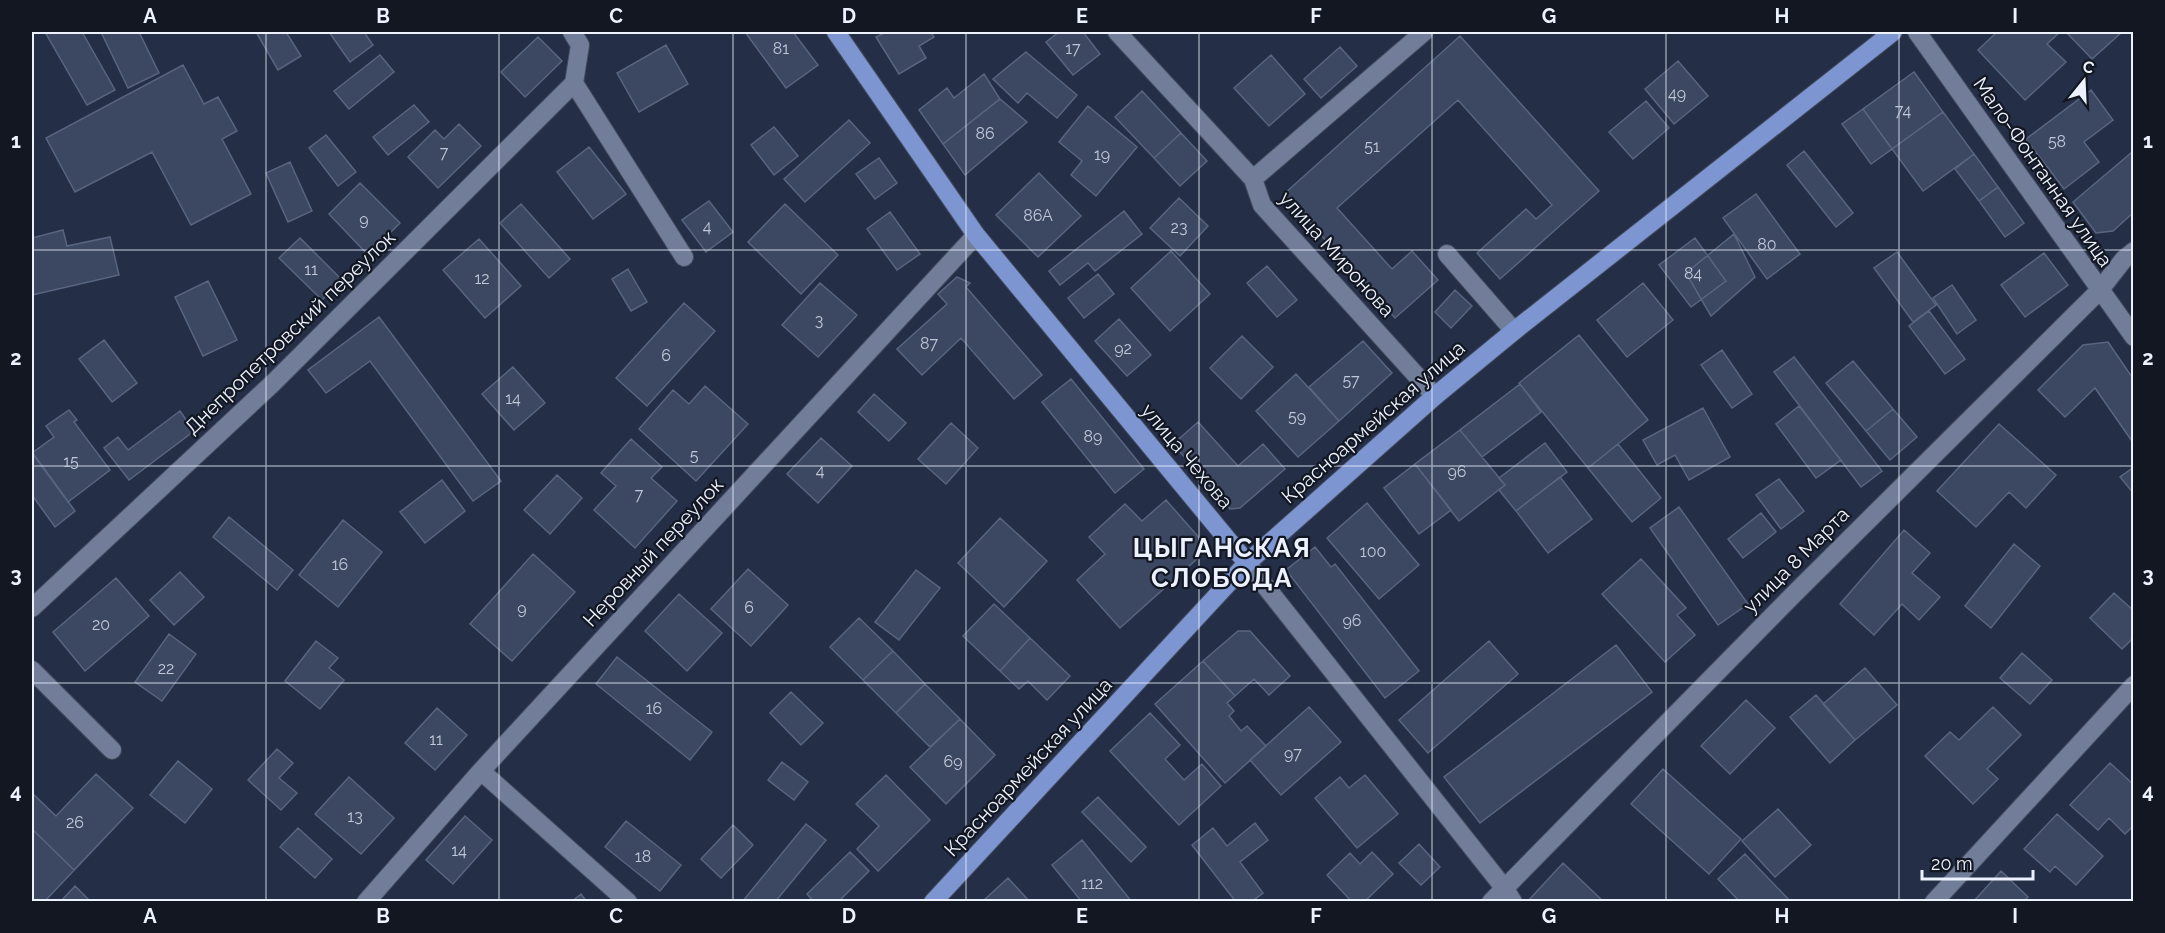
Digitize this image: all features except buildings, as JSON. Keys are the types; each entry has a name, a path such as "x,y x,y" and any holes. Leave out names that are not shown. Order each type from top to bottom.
{"main road":[{"name":"улица Чехова","path":"836,32 976,235 1247,563"},
{"name":"Красноармейская улица","path":"933,902 1247,563 1435,396 1514,331 1893,32"}],"street":[{"path":"572,32 580,45 574,83 684,257"},
{"name":"улица Миронова","path":"1117,32 1253,179 1262,205 1435,396"},
{"path":"1253,179 1424,32"},
{"name":"Мало-Фонтанная улица","path":"1917,32 2133,338"},
{"name":"Днепропетровский переулок","path":"32,608 272,384 574,83"},
{"name":"Неровный переулок","path":"366,902 481,771 976,235"},
{"name":"улица 8 Марта","path":"1491,902 1509,895 1794,594 2099,291 2133,251"},
{"path":"1447,254 1514,331"},
{"name":"улица Чехова","path":"1247,563 1509,895"},
{"path":"32,670 112,750"},
{"path":"1934,902 2133,686"},
{"path":"481,771 628,902"}],"district":[{"name":"ЦЫГАНСКАЯ СЛОБОДА","path":"1222,563"}]}
